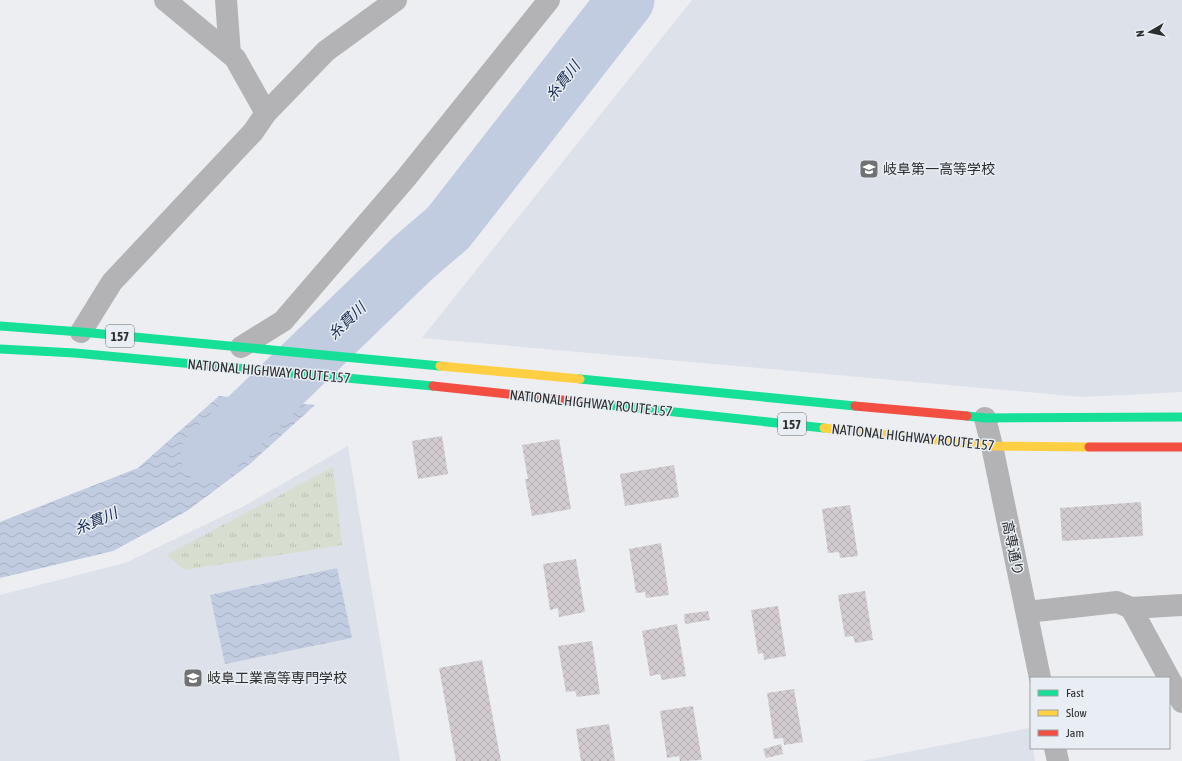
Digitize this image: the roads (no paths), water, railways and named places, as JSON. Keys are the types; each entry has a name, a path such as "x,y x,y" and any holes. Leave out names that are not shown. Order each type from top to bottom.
{"highway":[{"name":"NATIONAL HIGHWAY ROUTE 157","path":"0,326 81,332 985,418 1182,417"},
{"name":"NATIONAL HIGHWAY ROUTE 157","path":"0,349 83,354 404,383 992,446 1182,447"}],"street":[{"path":"165,0 235,58 266,113"},
{"path":"226,0 230,54"},
{"path":"81,332 112,282 253,132 266,113 326,51 396,0"},
{"path":"241,347 283,322 406,178 549,0"},
{"name":"高専通り","path":"985,418 1040,677"},
{"path":"1026,612 1117,602 1131,608 1182,605"},
{"path":"1131,608 1168,677"},
{"path":"1170,680 1182,702"},
{"path":"1055,749 1058,761"}],"water":[{"path":"219,396 315,405 250,464 187,511 113,551 0,578 0,522 138,468"},
{"path":"337,568 352,638 225,664 210,595"}],"waterway":[{"name":"糸貫川","path":"209,455 413,258 448,228 626,0"}],"place":[{"name":"岐阜第一高等学校","path":"869,169"},
{"name":"岐阜工業高等専門学校","path":"193,678"}]}
